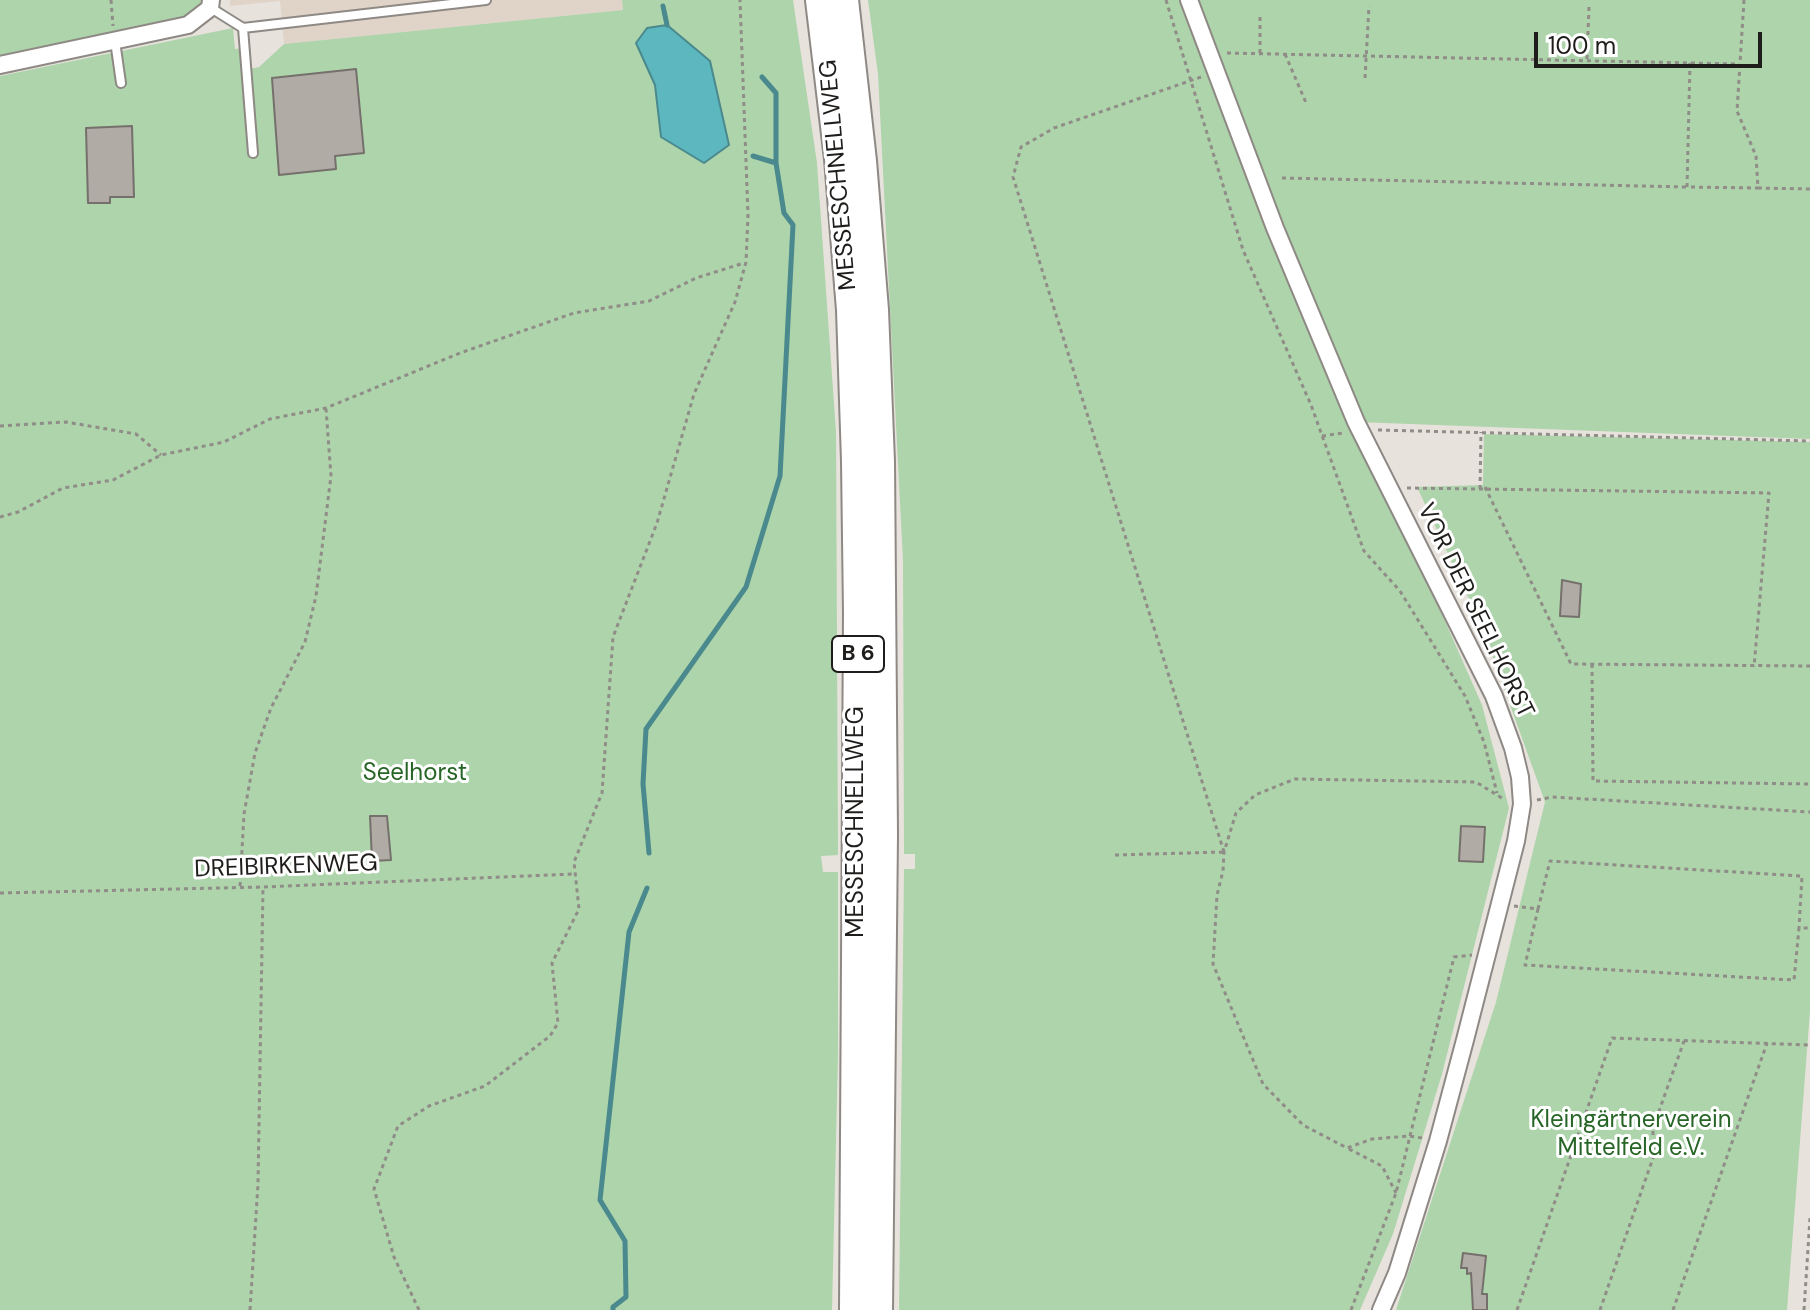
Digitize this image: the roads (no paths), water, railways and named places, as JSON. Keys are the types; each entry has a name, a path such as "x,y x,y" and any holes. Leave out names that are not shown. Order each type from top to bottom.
{"highway":[{"name":"MESSESCHNELLWEG","path":"820,0 839,159 851,310 856,476 854,1310"},
{"name":"MESSESCHNELLWEG","path":"844,0 862,161 874,310 880,462 883,835 878,1310"}],"street":[{"name":"VOR DER SEELHORST","path":"1189,0 1275,228 1360,430 1494,696 1520,777 1522,804 1487,954 1438,1141 1397,1273 1381,1310"},
{"path":"0,65 188,25 211,4"}],"lane":[{"path":"211,4 243,28 486,0"},
{"path":"243,28 253,153"},
{"path":"115,41 121,83"}],"water":[{"path":"667,25 710,61 729,145 704,163 661,137 655,85 636,43 647,28"}],"waterway":[{"path":"663,6 667,25"},
{"path":"762,77 776,93 776,162"},
{"path":"649,853 643,784 646,729 746,587 780,476 793,225 784,213 776,163 753,156"},
{"path":"613,1310 626,1297 625,1241 600,1200 629,932 647,888"}],"park label":[{"name":"Seelhorst","path":"415,774"},
{"name":"Kleingärtnerverein Mittelfeld e.V.","path":"1631,1135"}]}
